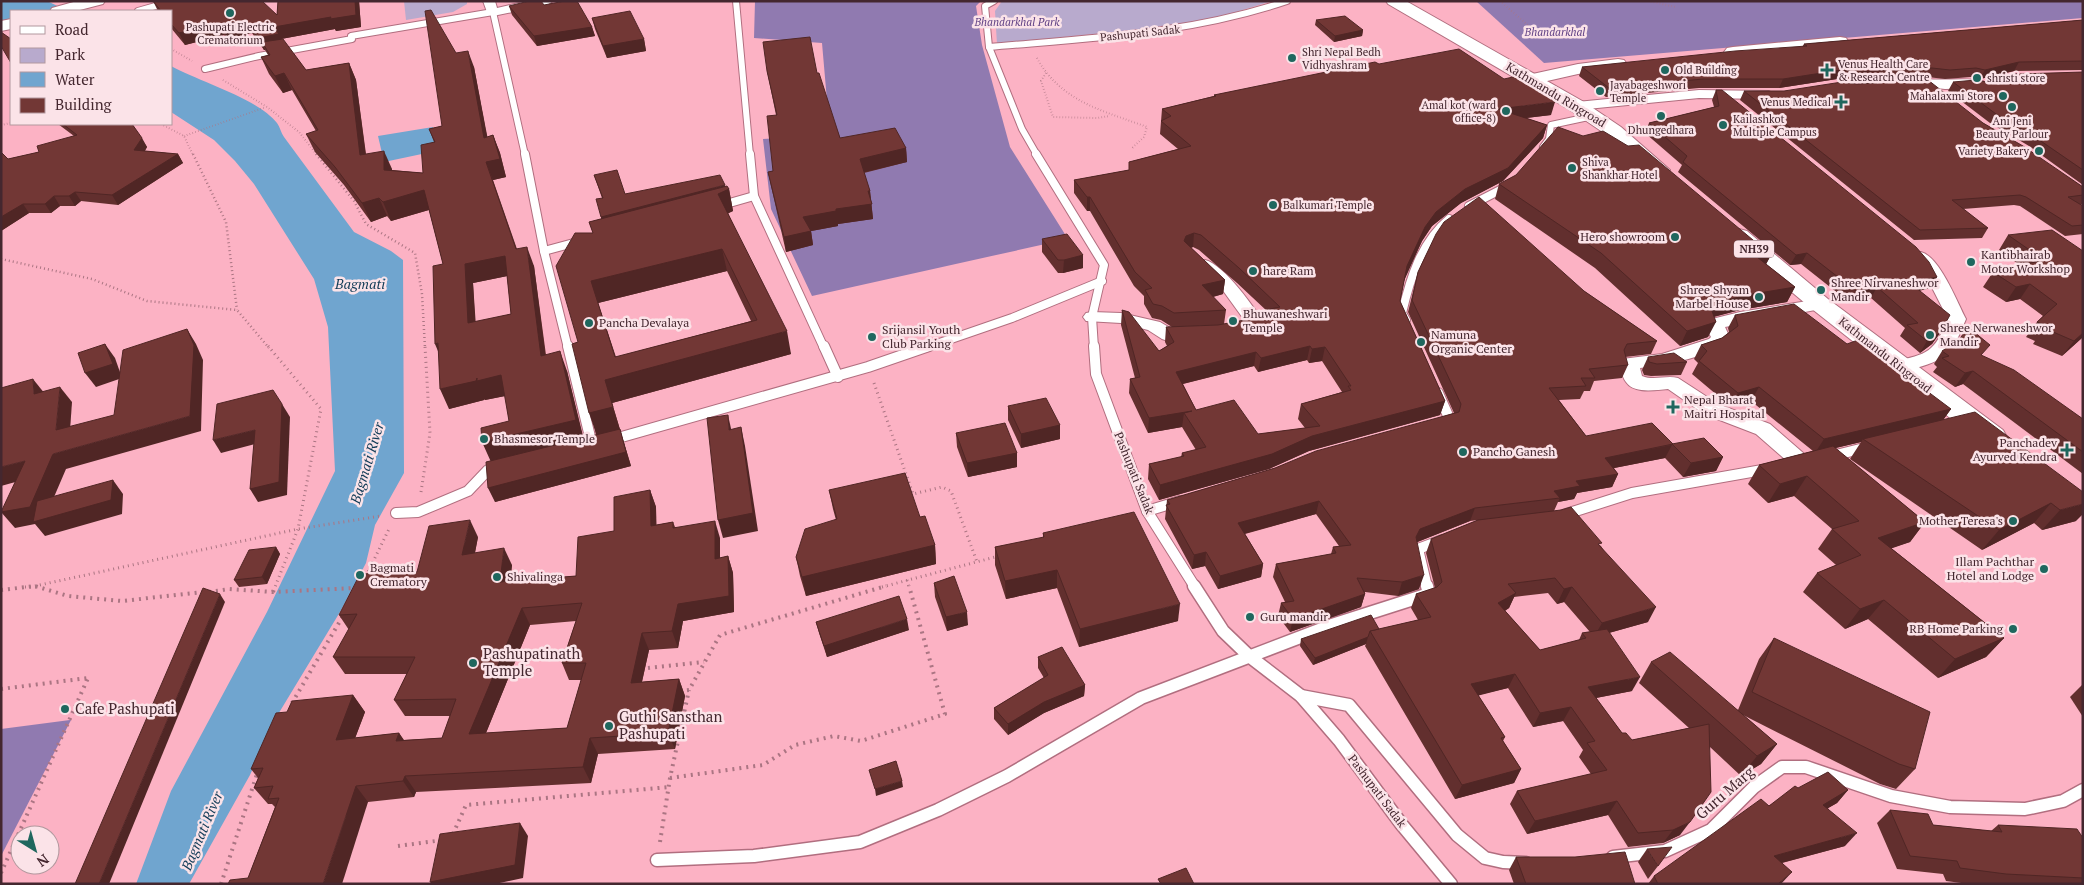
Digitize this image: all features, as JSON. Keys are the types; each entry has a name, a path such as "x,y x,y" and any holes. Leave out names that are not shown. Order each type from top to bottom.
{"main road":[{"path":"62,10 96,1"},
{"name":"Kathmandu Ringroad","path":"1394,1 1534,79 1585,111 1676,184"},
{"path":"1715,54 1852,41"},
{"path":"1534,79 1578,69 1637,62"},
{"name":"Kathmandu Ringroad","path":"1722,222 1820,304 1969,423 2012,451"}],"street":[{"path":"491,6 547,1"},
{"path":"1927,82 1948,100"},
{"path":"1894,84 1927,82 1945,85 1971,83 1980,85 1988,83"},
{"path":"1585,111 1680,95 1784,93"},
{"path":"1723,95 1744,112"},
{"path":"1900,366 1934,357 1944,350 1957,319 1932,270 1910,247"},
{"path":"1092,317 1121,318 1154,326 1168,335 1217,332 1257,325 1230,288 1192,254"},
{"path":"1812,461 1763,429 1711,409 1671,382 1647,385 1634,380 1629,363 1664,360 1715,343 1721,338 1715,328 1718,323 1740,317 1820,304"}],"lane":[{"path":"142,10 173,1"},
{"path":"736,1 754,196 838,377"},
{"name":"Pashupati Sadak","path":"994,1 985,6 989,47 1031,148 1104,265 1102,281 1092,317 1096,374 1147,511 1223,631 1248,656 1301,696 1339,740 1402,825 1451,884"},
{"name":"Pashupati Sadak","path":"989,47 1201,26 1257,13 1287,1"},
{"path":"205,69 260,56 352,39 351,36 491,6 526,159 544,251 587,446 838,377 1012,318 1102,281"},
{"path":"1535,156 1549,139 1551,125 1585,111"},
{"path":"1409,328 1402,313 1409,283 1427,244 1436,230 1464,208 1507,186 1513,180"},
{"path":"706,209 754,196"},
{"path":"544,251 592,238"},
{"path":"1434,426 1450,420 1435,386"},
{"path":"1554,518 1632,493 1812,461 1878,445"},
{"path":"396,513 418,512 468,491 488,470 507,465"},
{"path":"1147,511 1185,500"},
{"path":"657,860 754,856 860,842 938,810 1007,776 1141,698 1332,625 1429,594 1418,549 1454,535"},
{"path":"1301,696 1350,705 1457,834 1485,858 1503,862 1540,862"},
{"name":"Guru Marg","path":"1596,859 1665,851 1711,830 1754,787 1782,767 1806,767 1891,796 1950,807 2025,809 2063,801 2083,790"}],"path":[{"path":"1500,1 1537,33"},
{"path":"1648,1 1676,7"},
{"path":"1028,43 1046,73 1060,87 1111,115 1147,127 1144,137 1131,149"},
{"path":"172,50 267,107 299,132 354,201 366,224 415,253 422,294 430,433 418,512"},
{"path":"1046,73 1041,81 1054,117 1097,118 1111,115"},
{"path":"184,136 267,107"},
{"path":"163,125 184,136 226,222 238,310 321,409 298,529 273,592"},
{"path":"1,260 92,279 147,301 238,310"},
{"path":"868,367 913,494 942,487 951,491 977,562"},
{"path":"1,590 35,586 298,529 396,513"},
{"path":"364,580 396,513"},
{"path":"657,860 670,778 689,690 720,635 906,580 1006,554"},
{"path":"670,778 763,765 795,745 834,736 861,742 946,714 906,580"},
{"path":"35,586 68,596 122,602 229,589 273,592 360,588 355,597"},
{"path":"292,705 345,613"},
{"path":"648,668 705,662"},
{"path":"1,689 88,678 1,873"},
{"path":"679,691 689,690"},
{"path":"221,884 258,770"},
{"path":"398,846 451,838 466,805 670,787"}],"green space":[{"path":"404,1 467,1 467,4 453,12 406,20"},
{"path":"755,1 981,1 976,6 982,45 1010,147 1068,239 812,296 771,209 763,139 830,135 822,43 754,38"},
{"name":"Bhandarkhal Park","path":"1002,1 1272,1 1220,17 1163,27 997,44 995,11"},
{"name":"Bhandarkhal","path":"1476,1 2083,1 2083,18 1544,63"},
{"path":"71,720 17,825 10,825 10,839 1,856 1,729"}],"water":[{"path":"1,1 47,1 66,10 10,10 10,29 1,25"},
{"name":"Bagmati","path":"172,66 242,98 268,114 277,123 284,137 354,232 391,251 403,260 404,473 375,525 366,563 340,612 274,721 250,775 189,884 136,884 171,791 267,612 335,471 328,327 314,279 254,184 214,140 172,113"},
{"path":"433,127 436,151 384,162 378,136"}],"building":[{"path":"153,1 262,1 277,15 278,1 355,1 356,15 330,19 331,17 274,27 279,34 258,38 247,21 222,27 218,23 179,33 172,25 172,10 160,10"},
{"path":"529,1 541,1 544,5 577,1 592,27 534,36 509,6"},
{"path":"431,10 456,53 468,51 484,138 493,135 500,159 486,162 516,249 527,247 541,356 560,351 576,420 482,442 481,428 509,421 501,375 477,381 477,378 476,381 440,389 438,343 435,344 433,266 443,264 424,190 383,202 379,198 362,203 335,167 306,134 318,130 284,73 275,76 261,57 270,55 262,42 283,39 306,70 349,63 360,155 384,151 384,170 423,173 421,145 435,142 429,129 442,126 425,11","holes":["505,256 511,314 468,323 465,264"]},
{"path":"630,11 644,39 603,46 592,18"},
{"path":"1345,16 1363,30 1335,36 1316,20"},
{"path":"2083,20 2083,61 2019,62 1985,70 1976,68 1950,70 1932,68 1857,72 1841,70 1783,79 1703,79 1609,88 1582,67 1735,51 1807,46 1804,44"},
{"path":"1,32 10,38 10,61 1,46"},
{"path":"810,37 817,73 819,73 840,138 895,128 906,148 860,159 872,204 836,209 836,211 803,217 811,231 784,237 768,172 773,171 767,116 777,115 767,71 763,42"},
{"path":"1459,49 1504,79 1522,75 1555,102 1498,109 1547,125 1508,168 1465,189 1436,212 1425,227 1407,266 1400,301 1445,401 1312,436 1272,454 1160,485 1149,464 1184,456 1182,453 1206,447 1184,413 1192,411 1149,418 1130,379 1140,377 1122,310 1129,312 1159,351 1174,342 1166,327 1218,325 1266,316 1270,309 1280,307 1201,235 1194,233 1186,236 1184,241 1225,280 1202,285 1226,310 1174,313 1162,306 1153,304 1145,290 1152,288 1135,272 1090,197 1087,197 1074,180 1129,170 1129,162 1191,146 1161,121 1171,116 1162,109 1216,96 1214,95 1375,62 1379,64","holes":["1310,346 1312,349 1325,347 1351,386 1348,386 1351,390 1301,404 1320,426 1258,434 1234,400 1196,410 1176,372 1256,352 1261,358"]},
{"path":"2083,72 2083,170 2035,137 1996,114 1953,82 1976,80 1986,82 2020,74"},
{"path":"1928,80 1983,123 2023,146 2083,187 2083,195 2068,197 2083,206 2083,225 2072,226 2020,195 1952,200 1988,228 1920,230 1744,91 1784,91 1842,82 1857,84"},
{"path":"1716,90 1722,90 1916,247 1929,262 1937,277 1910,283 1950,315 1940,333 1927,341 1907,325 1918,323 1877,287 1856,291 1807,253 1796,255 1683,162 1687,156 1649,123 1719,106"},
{"path":"64,125 133,125 142,138 134,150 178,154 112,195 75,192 69,196 54,196 45,204 23,204 1,217 1,152 8,159 39,152 37,146 77,135"},
{"path":"1558,127 1583,136 1603,131 1628,146 1639,145 1771,255 1757,257 1795,287 1719,302 1712,311 1716,322 1687,331 1601,253 1499,184 1516,175"},
{"path":"617,170 625,194 720,175 725,185 601,217 596,199 603,198 594,175"},
{"path":"727,186 729,189 718,194 787,331 605,380 613,407 589,413 572,344 578,342 556,266 575,233 593,233 589,222","holes":["722,249 757,320 615,357 591,281"]},
{"path":"1479,197 1584,291 1657,341 1627,344 1624,350 1628,365 1589,369 1595,378 1581,378 1586,386 1549,388 1586,436 1652,423 1673,444 1605,458 1618,474 1576,481 1580,486 1554,491 1560,498 1475,508 1420,529 1416,537 1424,575 1402,582 1357,578 1365,594 1293,619 1281,603 1294,601 1276,564 1336,553 1333,547 1351,545 1319,501 1238,523 1263,564 1220,576 1206,552 1194,555 1166,505 1170,504 1167,500 1275,468 1316,451 1459,412 1461,404 1412,300 1418,272 1436,234 1444,222"},
{"path":"2052,230 2083,251 2083,333 2074,341 2044,328 2047,326 2037,322 2057,304 2030,284 2016,287 1993,272 2044,260 2008,235"},
{"path":"1067,234 1083,255 1058,260 1042,239"},
{"path":"1794,304 1847,344 1858,340 1863,343 1951,409 1824,439 1759,387 1738,393 1699,361 1707,351 1701,345 1722,338 1738,326 1735,315"},
{"path":"1968,327 1990,345 1981,355 2014,370 2083,419 2083,452 1973,371 1965,373 1942,358 1949,356 1942,351 1959,340"},
{"path":"187,329 194,345 190,416 53,454 30,507 1,512 25,461 1,467 1,388 33,379 34,394 60,387 56,430 114,415 123,350"},
{"path":"105,344 113,364 85,373 78,353"},
{"path":"1674,353 1687,362 1657,364 1649,362 1648,357"},
{"path":"273,390 282,404 279,482 250,489 255,430 213,440 217,404"},
{"path":"1046,398 1060,425 1021,434 1008,406"},
{"path":"1975,412 2083,492 2083,504 2060,510 2051,503 1999,530 1863,439"},
{"path":"728,415 729,430 741,427 753,513 718,520 707,418"},
{"path":"1005,423 1017,453 967,463 956,433"},
{"path":"620,429 626,452 488,488 486,462"},
{"path":"1704,438 1723,457 1691,463 1672,444"},
{"path":"1833,446 1925,522 1878,538 2004,638 1955,659 1884,600 1860,609 1817,573 1861,555 1832,529 1859,521 1807,476 1780,484 1759,465"},
{"path":"905,473 920,517 925,516 935,545 802,577 796,557 805,529 837,519 829,490"},
{"path":"113,480 111,500 33,522 37,501"},
{"path":"650,490 651,526 673,522 673,528 715,521 715,559 728,556 729,596 678,604 672,631 642,633 631,683 679,679 668,733 590,738 583,767 405,776 403,781 356,786 323,884 228,884 230,880 248,878 279,798 268,799 273,786 254,788 263,768 251,769 276,713 287,712 292,701 353,695 336,740 399,733 396,741 442,738 456,699 394,700 415,657 333,657 357,614 339,615 360,574 417,572 429,526 470,520 462,555 504,548 500,582 576,576 578,537 614,531 614,497","holes":["582,603 562,663 586,663 567,728 469,734 522,608"]},
{"path":"1571,507 1602,543 1598,544 1656,607 1602,623 1572,587 1564,589 1555,578 1508,584 1516,593 1498,603 1540,650 1586,638 1582,633 1607,629 1640,677 1588,687 1622,733 1626,733 1632,740 1709,724 1711,792 1690,822 1673,830 1638,833 1617,801 1535,821 1517,791 1607,770 1587,743 1595,741 1571,707 1540,713 1515,674 1471,684 1505,737 1501,738 1521,769 1462,785 1370,631 1431,617 1416,594 1437,587 1442,582 1431,539 1478,520 1561,510"},
{"path":"1134,512 1180,604 1080,629 1057,570 1005,581 995,547 1044,537 1043,533"},
{"path":"276,547 262,577 234,580 249,550"},
{"path":"954,576 967,612 946,617 934,583"},
{"path":"203,588 220,594 99,884 75,884"},
{"path":"899,596 907,619 824,646 816,622"},
{"path":"1371,615 1379,629 1370,631 1368,637 1315,658 1301,639"},
{"path":"1774,638 1930,712 1915,769 1899,764 1752,692"},
{"path":"1062,647 1085,685 1044,702 1008,724 994,708 1048,675 1038,657"},
{"path":"1670,652 1777,744 1757,756 1651,662"},
{"path":"896,761 902,781 875,789 869,770"},
{"path":"1828,772 1848,790 1823,805 1857,833 1774,856 1792,872 1778,884 1658,884 1654,876 1761,799 1769,806 1795,786 1798,788"},
{"path":"1890,810 1928,814 1933,825 2002,832 1998,825 2077,829 2083,838 2083,878 2006,874 1960,868 1957,861 1910,856"},
{"path":"520,823 515,865 430,882 440,834"},
{"path":"1672,847 1658,866 1647,849"},
{"path":"1625,852 1635,884 1526,884 1516,857 1575,857"},
{"path":"1186,868 1194,884 1161,884 1158,879"}],"place":[{"name":"Pashupati Electric Crematorium","path":"230,13"},
{"name":"Shri Nepal Bedh Vidhyashram","path":"1292,58"},
{"name":"Old Building","path":"1665,70"},
{"name":"Venus Health Care & Research Centre","path":"1827,70"},
{"name":"shristi store","path":"1977,78"},
{"name":"Jayabageshwori Temple","path":"1600,91"},
{"name":"Mahalaxmi Store","path":"2003,96"},
{"name":"Venus Medical","path":"1841,102"},
{"name":"Ani Jeni Beauty Parlour","path":"2012,107"},
{"name":"Amal kot (ward office-8)","path":"1506,111"},
{"name":"Dhungedhara","path":"1661,116"},
{"name":"Kailashkot Multiple Campus","path":"1723,125"},
{"name":"Variety Bakery","path":"2039,151"},
{"name":"Shiva Shankhar Hotel","path":"1572,168"},
{"name":"Balkumari Temple","path":"1273,205"},
{"name":"Hero showroom","path":"1675,237"},
{"name":"Kantibhairab Motor Workshop","path":"1971,262"},
{"name":"hare Ram","path":"1253,271"},
{"name":"Shree Nirvaneshwor Mandir","path":"1821,290"},
{"name":"Shree Shyam Marbel House","path":"1759,297"},
{"name":"Bhuwaneshwari Temple","path":"1233,321"},
{"name":"Pancha Devalaya","path":"589,323"},
{"name":"Shree Nerwaneshwor Mandir","path":"1930,335"},
{"name":"Srijansil Youth Club Parking","path":"872,337"},
{"name":"Namuna Organic Center","path":"1421,342"},
{"name":"Nepal Bharat Maitri Hospital","path":"1673,407"},
{"name":"Bhasmesor Temple","path":"484,439"},
{"name":"Panchadev Ayurved Kendra","path":"2067,450"},
{"name":"Pancho Ganesh","path":"1463,452"},
{"name":"Mother Teresa's","path":"2013,521"},
{"name":"Illam Pachthar Hotel and Lodge","path":"2044,569"},
{"name":"Bagmati Crematory","path":"360,575"},
{"name":"Shivalinga","path":"497,577"},
{"name":"Guru mandir","path":"1250,617"},
{"name":"RB Home Parking","path":"2013,629"},
{"name":"Pashupatinath Temple","path":"473,663"},
{"name":"Cafe Pashupati","path":"65,709"},
{"name":"Guthi Sansthan Pashupati","path":"609,726"}],"water label":[{"name":"Bagmati River","path":"367,463"},
{"name":"Bagmati River","path":"202,831"}]}
